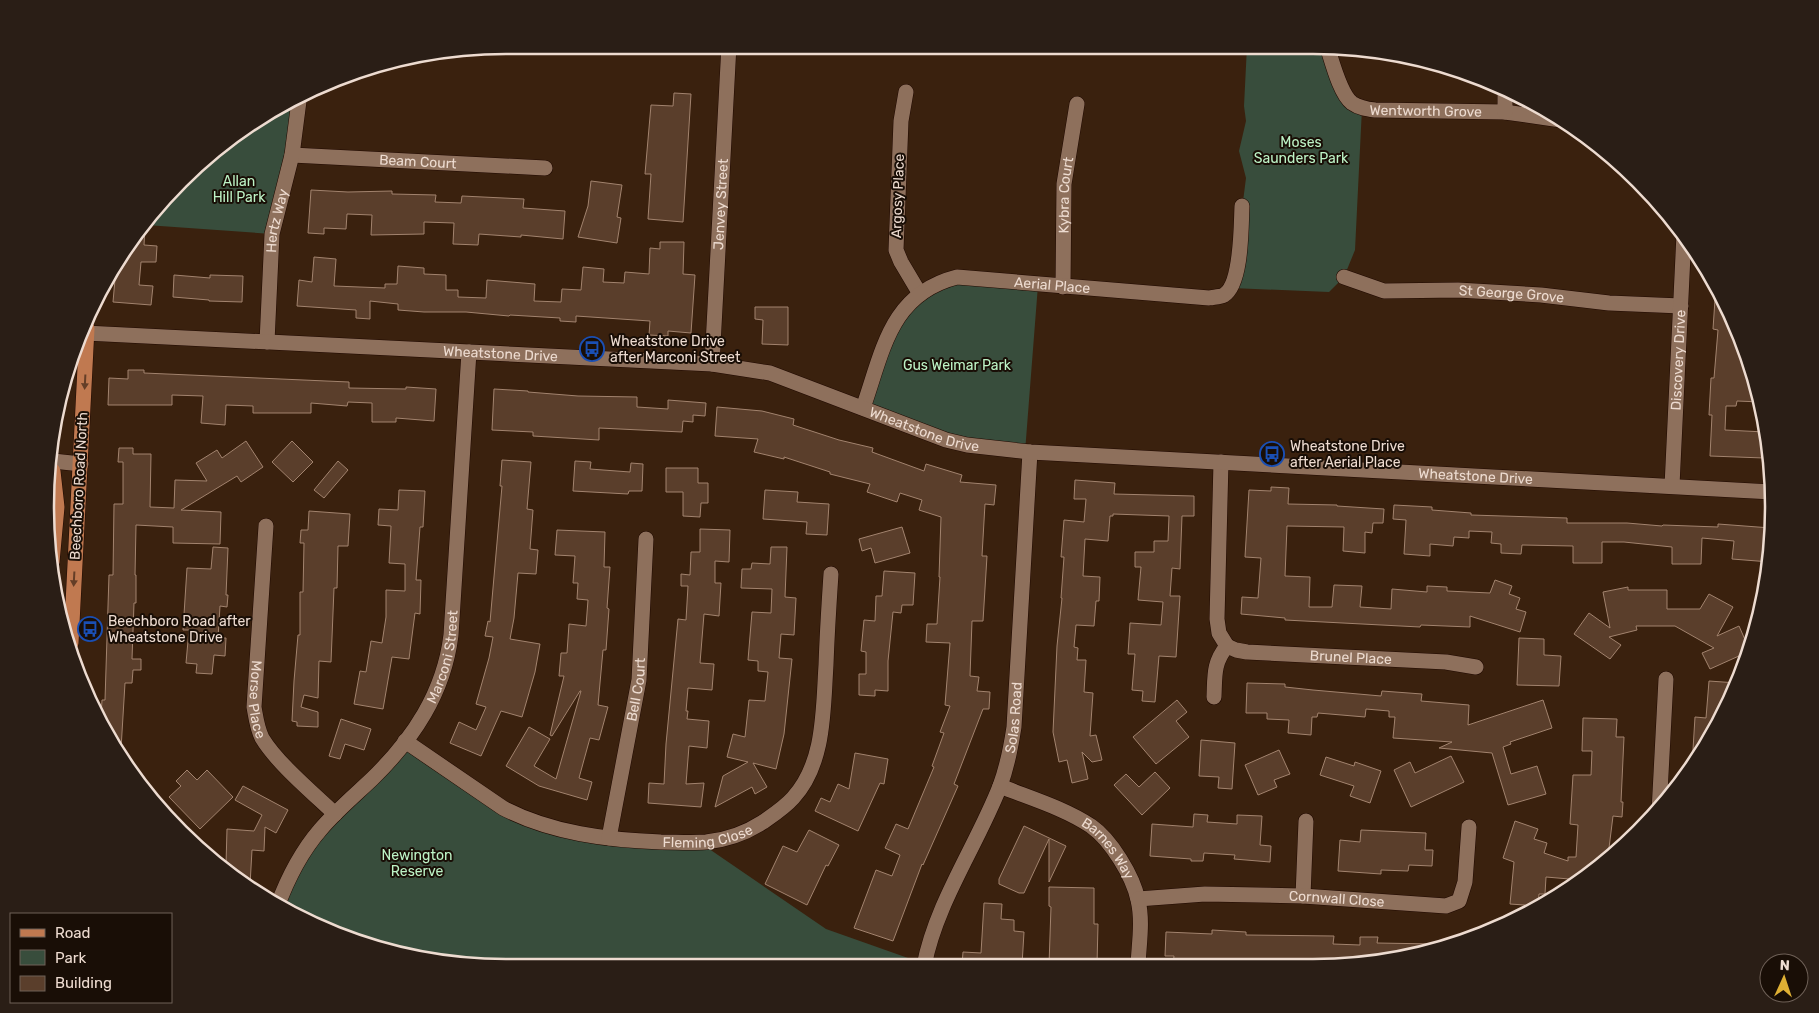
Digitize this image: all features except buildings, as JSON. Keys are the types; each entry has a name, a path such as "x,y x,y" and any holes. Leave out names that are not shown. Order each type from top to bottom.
{"main road":[{"name":"Beechboro Road North","path":"72,632 87,336"},
{"name":"Beechboro Road North","path":"55,489 57,507 55,531"}],"street":[{"name":"Jenvey Street","path":"712,364 729,54"},
{"name":"Wentworth Grove","path":"1329,55 1344,95 1352,103 1362,108 1375,110 1505,112 1545,118"},
{"name":"Argosy Place","path":"906,92 901,121 896,250 920,294"},
{"path":"1505,96 1505,112"},
{"name":"Hertz Way","path":"267,342 272,234 292,155 299,104"},
{"name":"Kybra Court","path":"1063,287 1064,184 1077,104"},
{"name":"Beam Court","path":"292,155 545,168"},
{"name":"Aerial Place","path":"863,408 892,328 909,303 931,286 957,277 1209,298 1224,296 1232,288 1240,260 1242,206"},
{"name":"Discovery Drive","path":"1672,486 1683,247"},
{"name":"St George Grove","path":"1344,277 1384,291 1458,290 1541,295 1610,303 1680,306"},
{"name":"Wheatstone Drive","path":"89,331 712,364 770,373 946,440 967,445 1030,452 1765,492"},
{"name":"Marconi Street","path":"280,899 306,849 319,830 391,760 423,717 438,690 449,653 469,352"},
{"name":"Solas Road","path":"925,959 936,925 1000,786 1009,757 1014,727 1030,452"},
{"path":"57,461 81,464"},
{"path":"1214,698 1219,656 1227,646 1219,633 1217,619 1221,462"},
{"name":"Morse Place","path":"266,526 254,708 257,726 262,737 280,760 335,814"},
{"name":"Bell Court","path":"609,838 638,680 646,539"},
{"name":"Fleming Close","path":"405,742 471,787 520,817 573,833 642,841 707,842 731,837 752,829 775,814 793,798 805,779 814,759 822,732 831,574"},
{"name":"Brunel Place","path":"1227,646 1247,652 1446,662 1476,666"},
{"path":"1659,798 1666,679"},
{"name":"Barnes Way","path":"1000,786 1071,814 1093,827 1126,866 1138,899 1140,918 1138,959"},
{"path":"1303,896 1306,821"},
{"name":"Cornwall Close","path":"1138,899 1205,894 1303,896 1446,906 1459,901 1465,882 1468,827"}],"green space":[{"name":"Moses Saunders Park","path":"1247,54 1312,54 1330,55 1344,95 1362,108 1355,250 1344,277 1329,292 1232,288 1246,178 1239,151 1246,121 1244,106"},
{"name":"Allan Hill Park","path":"298,104 272,234 152,225 186,186 208,166 255,130"},
{"name":"Gus Weimar Park","path":"944,280 1038,285 1025,452 967,445 863,408 891,328"},
{"name":"Newington Reserve","path":"405,741 542,825 699,842 826,929 911,959 506,959 477,958 418,951 389,944 333,925 280,899 295,867"}],"place":[{"name":"Wheatstone Drive after Marconi Street","path":"592,349"},
{"name":"Wheatstone Drive after Aerial Place","path":"1272,454"},
{"name":"Beechboro Road after Wheatstone Drive","path":"90,629"}]}
